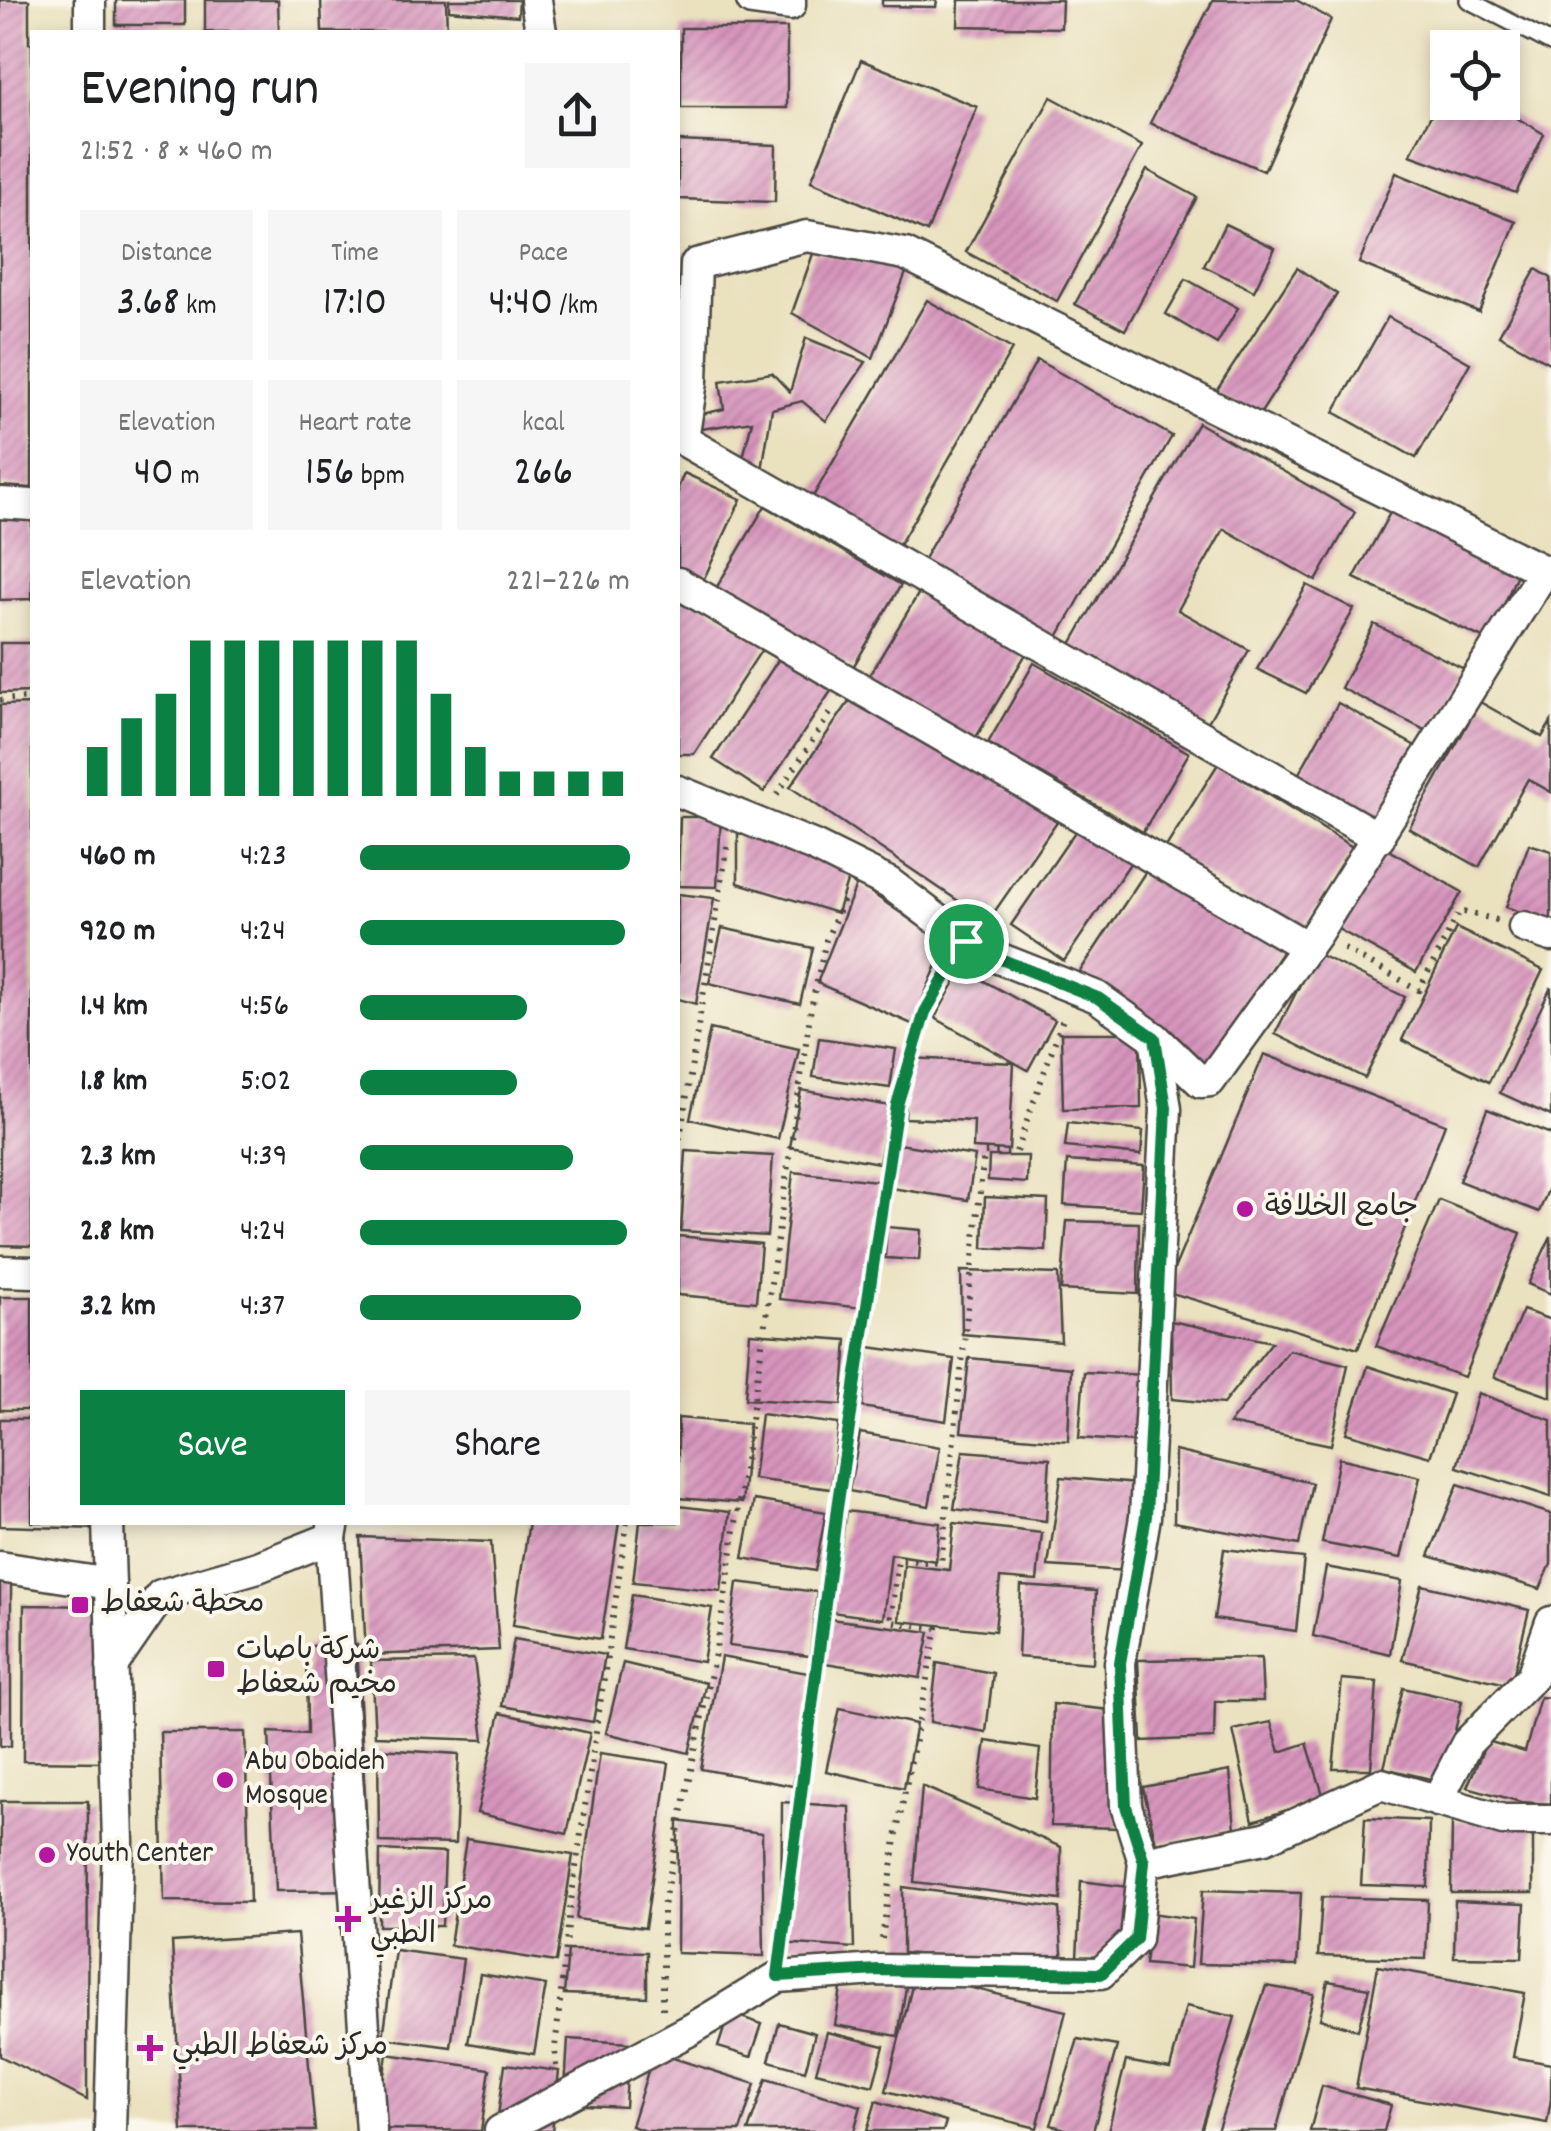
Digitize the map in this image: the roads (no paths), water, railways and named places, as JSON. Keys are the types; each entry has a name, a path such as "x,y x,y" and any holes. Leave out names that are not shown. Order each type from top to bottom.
{"street":[{"path":"90,0 90,30"},
{"path":"536,0 540,30"},
{"path":"752,0 790,5 790,0"},
{"path":"680,792 889,883 978,950 1098,998 1155,1038 1201,1082 1210,1081 1312,941 1548,573 905,254 807,236 696,264 692,380 680,448 1378,838"},
{"path":"0,503 30,504"},
{"path":"680,584 1312,941"},
{"path":"500,2131 663,2045 778,1976 878,1970 1101,1974 1136,1939 1144,1862 1126,1806 1120,1663 1146,1498 1166,1108 1155,1038"},
{"path":"0,1271 30,1272"},
{"path":"108,1525 118,1841 110,2131"},
{"path":"112,1666 161,1596 258,1567 333,1530 371,2131"},
{"path":"0,1568 110,1584"},
{"path":"1437,1801 1467,1743 1532,1677 1551,1622"},
{"path":"1144,1862 1266,1838 1381,1784 1503,1820 1551,1820"}],"lane":[{"path":"1468,0 1551,43"}],"place":[{"name":"جامع الخلافة","path":"1245,1209"},
{"name":"محطة شعفاط","path":"80,1605"},
{"name":"شركة باصات مخيم شعفاط","path":"216,1669"},
{"name":"Abu Obaideh Mosque","path":"225,1780"},
{"name":"Youth Center","path":"47,1855"},
{"name":"مركز الزغير الطبي","path":"348,1919"},
{"name":"مركز شعفاط الطبي","path":"150,2048"}]}
